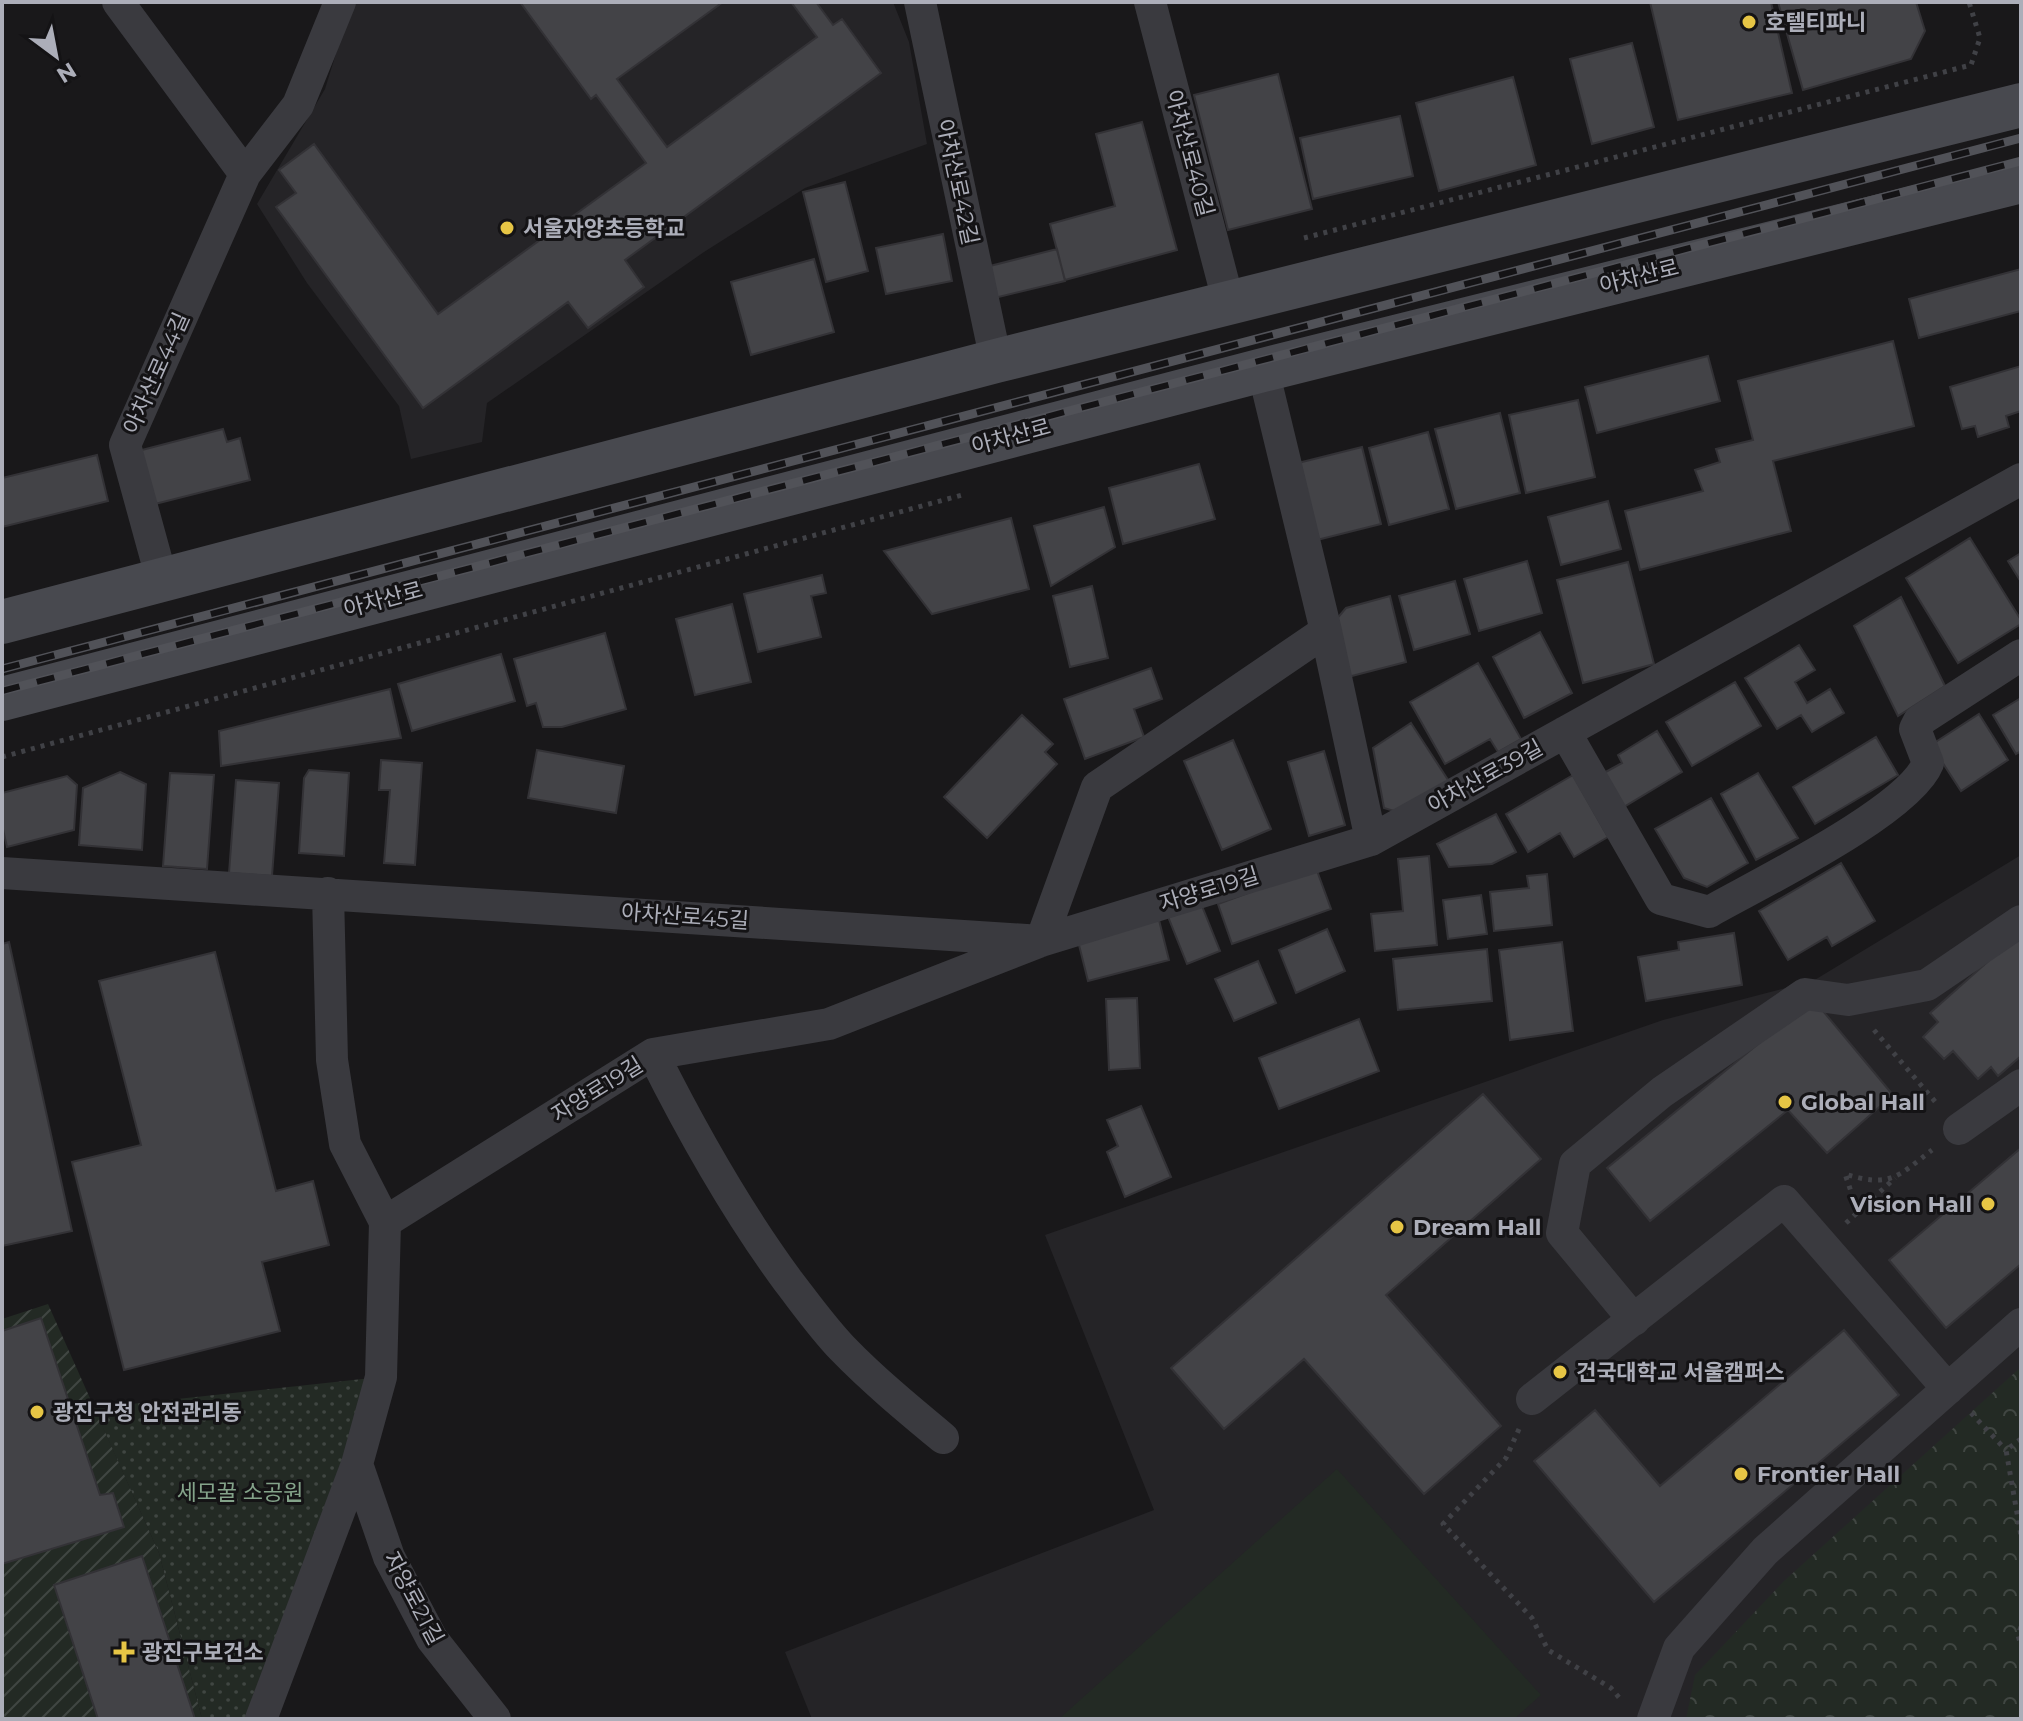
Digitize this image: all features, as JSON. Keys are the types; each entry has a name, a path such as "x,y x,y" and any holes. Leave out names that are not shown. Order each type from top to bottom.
{"main road":[{"path":"2,622 996,361 2021,105"},
{"name":"아차산로","path":"2,699 1263,370 2021,181"}],"street":[{"path":"118,2 245,174"},
{"name":"아차산로44길","path":"162,580 125,445 245,174 298,105 340,2"},
{"name":"아차산로42길","path":"920,2 996,361"},
{"name":"아차산로40길","path":"1150,2 1229,304"},
{"path":"1263,370 1326,631 1371,840"},
{"name":"아차산로39길","path":"1371,840 2021,479"},
{"path":"1041,941 1097,787 1326,631"},
{"path":"1565,732 1661,899 1709,912 1837,841 1885,808 1924,773 1928,763 1915,729 1919,721 2021,655"},
{"name":"자양로19길","path":"385,1222 653,1054 829,1024 1041,941 1371,840"},
{"name":"아차산로45길","path":"2,873 1041,941"},
{"path":"261,1719 357,1464 381,1377 385,1222 345,1144 332,1060 328,893"},
{"path":"1634,1320 1562,1233 1575,1164 1662,1092 1805,994 1848,1000 1927,985 2021,921"},
{"path":"653,1054 692,1133 758,1240 814,1315 883,1389 943,1438"},
{"path":"1959,1129 2021,1085"},
{"path":"1532,1399 1784,1201 1948,1389"},
{"path":"1641,1714 1679,1648 1765,1551 2021,1324"},
{"name":"자양로21길","path":"357,1464 389,1557 432,1639 495,1719"}],"path":[{"path":"1969,2 1980,38"},
{"path":"2,757 972,493"},
{"path":"1822,1245 1896,1178 1959,1129 1848,1000"},
{"path":"1858,1212 1845,1174 1868,1181 1896,1178"},
{"path":"1948,1389 2006,1450 2021,1536"},
{"path":"2006,1450 2021,1439"},
{"path":"1506,1457 1443,1524 1532,1618 1548,1650 1611,1688 1641,1714"},
{"path":"2021,1627 2018,1635 2021,1646"}],"shaded area":[{"name":"서울자양초등학교","path":"352,2 893,2 909,42 927,144 805,188 704,252 487,403 482,442 411,459 399,406 307,283 257,204 325,89"},
{"name":"건국대학교 서울캠퍼스","path":"2021,855 2021,1719 812,1719 785,1652 1154,1510 1045,1235 1663,1020 1813,981"}],"green space":[{"path":"48,1304 159,1553 202,1719 2,1719 2,1319"},
{"path":"2021,1367 2021,1719 1686,1719 1695,1675 1784,1581"},
{"name":"세모꿀 소공원","path":"381,1377 261,1719 202,1719 159,1553 94,1408"},
{"path":"1337,1469 1541,1695 1514,1719 1059,1719"}],"building":[{"path":"520,2 723,2 617,79 667,147 817,37 791,2 816,2 833,25 842,19 881,73 625,260 644,287 588,328 568,302 423,408 276,207 296,193 279,170 314,144 438,314 646,163 596,95 591,99"},
{"path":"1650,2 1771,2 1792,93 1678,120"},
{"path":"1778,2 1916,2 1925,31 1911,59 1803,90"},
{"path":"1632,43 1654,127 1592,144 1570,59"},
{"path":"1278,74 1312,209 1228,230 1194,95"},
{"path":"1513,77 1536,165 1439,191 1416,103"},
{"path":"1400,116 1413,176 1313,199 1300,138"},
{"path":"1142,122 1177,250 1065,280 1050,224 1115,206 1096,134"},
{"path":"845,182 868,271 826,282 803,192"},
{"path":"943,234 952,281 886,294 876,248"},
{"path":"1057,249 1065,281 986,300 978,269"},
{"path":"814,259 834,332 751,355 731,282"},
{"path":"2021,269 2021,311 1919,338 1909,299"},
{"path":"1893,341 1914,426 1773,461 1791,531 1640,570 1625,511 1703,491 1695,470 1720,462 1716,449 1753,440 1738,381"},
{"path":"1708,356 1720,401 1597,433 1585,387"},
{"path":"2021,366 2021,411 2006,416 2009,427 1978,437 1975,426 1962,429 1950,387"},
{"path":"1578,400 1595,477 1526,493 1509,415"},
{"path":"1500,413 1520,493 1456,509 1435,429"},
{"path":"223,429 227,442 240,438 250,480 151,505 138,451"},
{"path":"1428,432 1449,509 1389,525 1369,448"},
{"path":"1362,447 1381,524 1317,540 1298,463"},
{"path":"97,455 108,501 2,527 2,478"},
{"path":"1199,464 1215,519 1123,544 1109,488"},
{"path":"1608,501 1621,549 1561,565 1548,517"},
{"path":"1104,507 1115,547 1051,586 1034,526"},
{"path":"1011,518 1029,589 932,614 884,551"},
{"path":"1970,538 2021,624 1958,663 1906,578"},
{"path":"2021,553 2021,582 2008,561"},
{"path":"1527,561 1542,613 1479,631 1464,579"},
{"path":"1628,562 1654,664 1583,683 1557,580"},
{"path":"822,575 826,593 811,596 821,637 758,652 744,594"},
{"path":"1455,581 1470,634 1414,650 1399,596"},
{"path":"1092,586 1108,658 1070,667 1053,596"},
{"path":"1390,596 1406,662 1348,677 1334,622 1346,608"},
{"path":"1901,597 1945,686 1898,716 1854,626"},
{"path":"732,604 751,682 695,695 676,619"},
{"path":"1540,632 1572,693 1524,718 1493,657"},
{"path":"605,633 626,709 562,727 543,727 536,703 527,706 514,659"},
{"path":"1799,645 1815,670 1795,682 1807,703 1830,689 1844,713 1812,732 1801,715 1777,729 1745,678"},
{"path":"501,654 515,701 412,731 398,684"},
{"path":"1478,663 1521,739 1498,752 1490,739 1445,764 1410,702"},
{"path":"1151,668 1162,699 1134,709 1144,737 1085,759 1064,699"},
{"path":"1735,682 1761,726 1692,766 1666,722"},
{"path":"390,689 401,738 221,766 219,731"},
{"path":"2021,698 2021,751 2016,754 1993,715"},
{"path":"1979,714 2008,760 1961,791 1931,745"},
{"path":"1022,715 1053,744 1045,752 1057,764 987,838 944,797"},
{"path":"1411,723 1452,786 1407,815 1384,808 1373,748"},
{"path":"1657,731 1682,772 1622,808 1602,774 1622,763 1618,755"},
{"path":"1876,737 1898,775 1815,824 1793,787"},
{"path":"1233,740 1271,829 1222,850 1184,761"},
{"path":"537,750 624,766 616,813 528,798"},
{"path":"1324,751 1345,825 1309,836 1288,762"},
{"path":"381,760 422,763 415,865 384,863 390,790 379,790"},
{"path":"309,770 349,773 344,856 299,853 304,778"},
{"path":"120,772 146,784 142,850 79,845 83,788"},
{"path":"170,773 214,775 207,869 163,866"},
{"path":"1758,773 1798,838 1756,860 1721,794"},
{"path":"1573,775 1608,837 1574,857 1560,833 1528,852 1506,814"},
{"path":"67,776 77,785 74,830 7,847 2,825 2,793"},
{"path":"236,780 279,783 272,876 229,873"},
{"path":"1711,798 1748,863 1707,887 1684,878 1655,829"},
{"path":"1496,814 1516,852 1492,864 1449,867 1437,844"},
{"path":"1429,856 1437,945 1375,951 1371,914 1403,911 1398,859"},
{"path":"1841,863 1875,921 1832,946 1827,937 1788,960 1759,911"},
{"path":"1316,868 1331,909 1232,944 1218,904"},
{"path":"1547,874 1552,925 1494,931 1490,892 1529,888 1527,876"},
{"path":"1481,895 1487,934 1448,939 1443,900"},
{"path":"1200,901 1220,951 1187,964 1167,914"},
{"path":"1158,916 1169,960 1088,981 1077,937"},
{"path":"1327,929 1345,971 1296,993 1279,950"},
{"path":"2021,932 2021,1056 1998,1076 1991,1067 1978,1079 1953,1051 1944,1059 1923,1037 1938,1022 1930,1013"},
{"path":"1734,933 1742,985 1646,1001 1638,957 1679,950 1678,942"},
{"path":"9,942 72,1231 2,1246 2,944"},
{"path":"1562,942 1573,1031 1510,1040 1499,950"},
{"path":"1487,949 1492,1001 1398,1010 1393,959"},
{"path":"215,952 276,1191 313,1181 329,1245 262,1262 280,1331 124,1370 72,1162 141,1145 99,981"},
{"path":"1258,961 1276,1003 1234,1021 1215,979"},
{"path":"1137,998 1140,1068 1109,1070 1106,999"},
{"name":"Global Hall","path":"1813,999 1893,1095 1827,1153 1788,1110 1650,1221 1607,1168"},
{"path":"1359,1019 1379,1071 1279,1109 1259,1058"},
{"name":"Dream Hall","path":"1483,1094 1541,1159 1386,1295 1501,1426 1424,1494 1304,1359 1224,1429 1171,1368"},
{"path":"1141,1106 1171,1177 1125,1197 1107,1152 1118,1146 1107,1120"},
{"name":"Vision Hall","path":"2021,1148 2021,1264 1946,1328 1889,1260"},
{"name":"광진구청 안전관리동","path":"41,1318 100,1495 113,1493 124,1527 2,1564 2,1331"},
{"name":"Frontier Hall","path":"1844,1330 1899,1395 1654,1602 1534,1461 1595,1410 1660,1486"},
{"name":"광진구보건소","path":"142,1556 195,1719 98,1719 54,1585"}],"railway":[{"path":"2,669 2021,138"},
{"path":"2,691 2021,161"}],"place":[{"name":"호텔티파니","path":"1749,22"},
{"name":"서울자양초등학교","path":"507,228"},
{"name":"Global Hall","path":"1785,1102"},
{"name":"Vision Hall","path":"1988,1204"},
{"name":"Dream Hall","path":"1397,1227"},
{"name":"건국대학교 서울캠퍼스","path":"1560,1372"},
{"name":"광진구청 안전관리동","path":"37,1412"},
{"name":"Frontier Hall","path":"1741,1474"},
{"name":"광진구보건소","path":"124,1652"}]}
